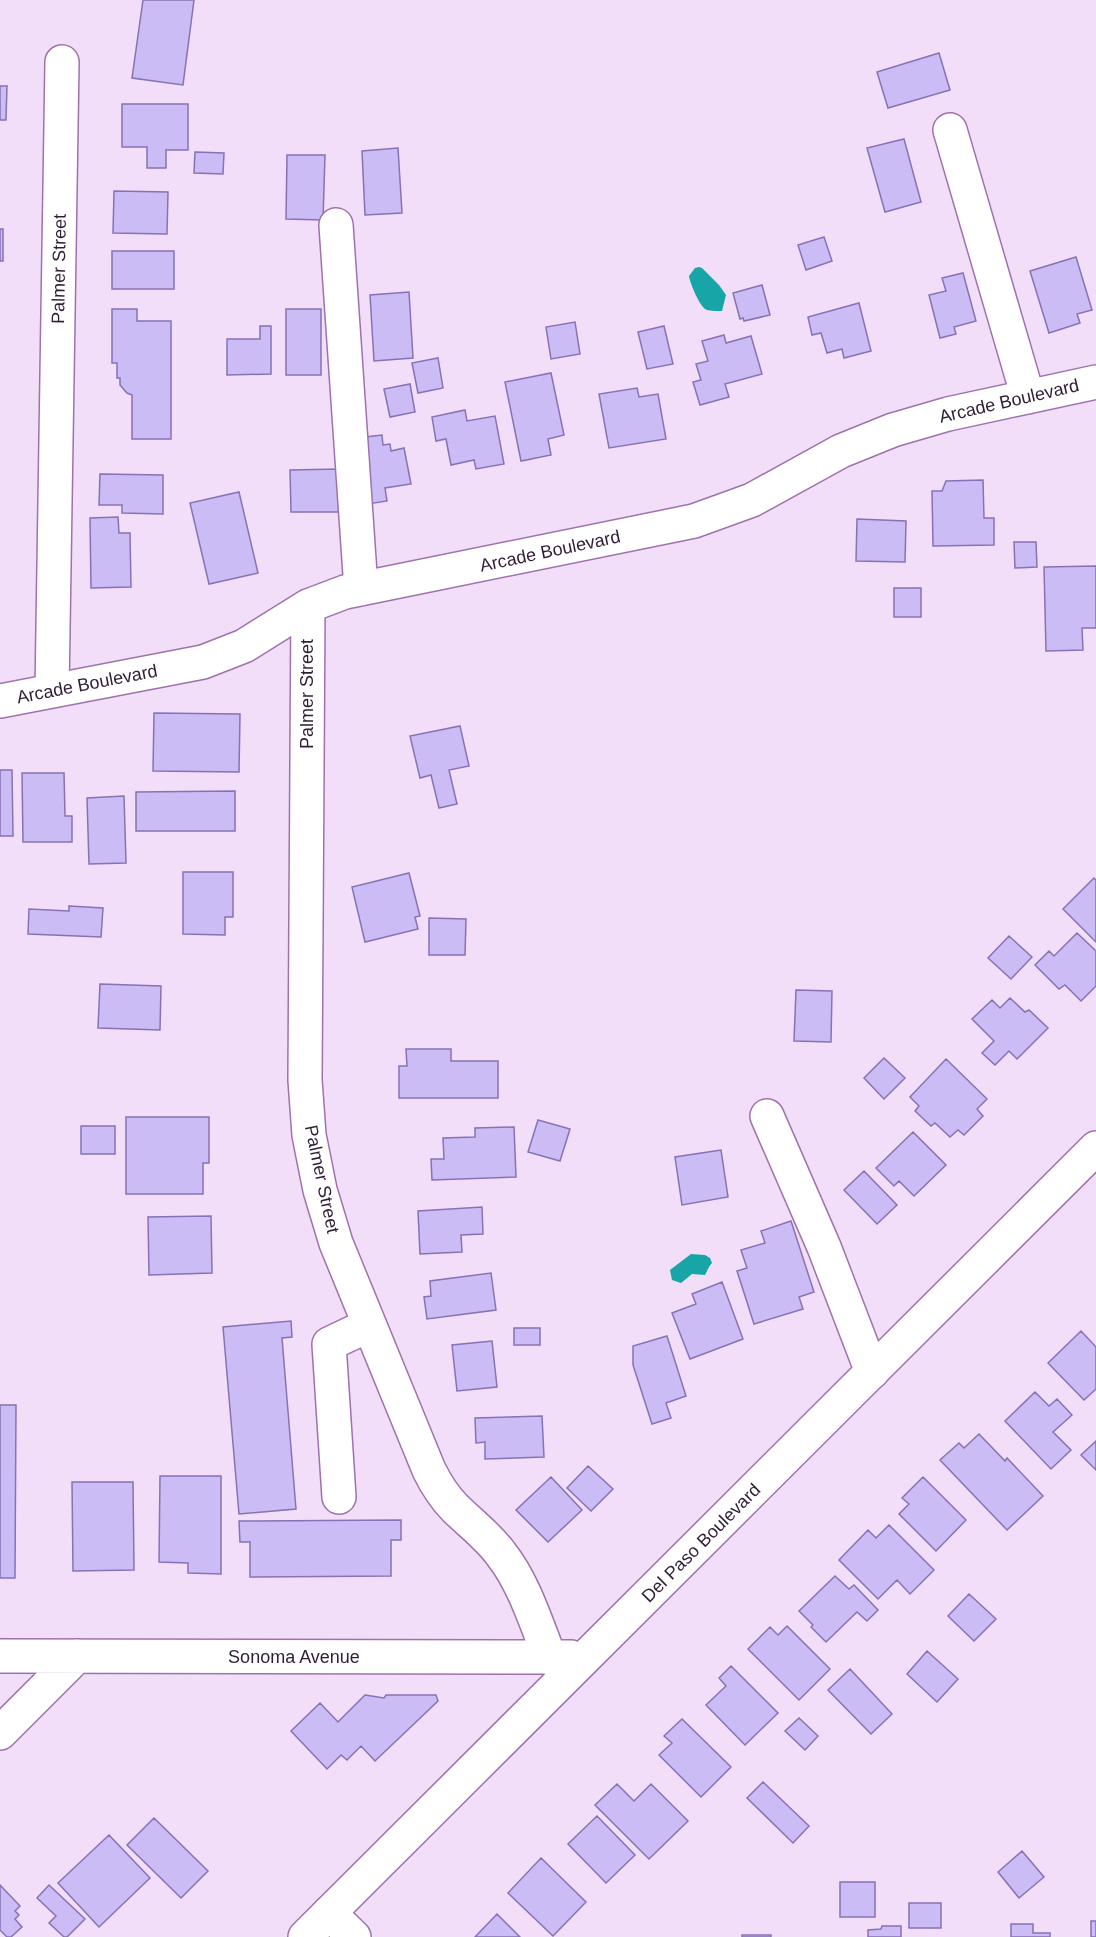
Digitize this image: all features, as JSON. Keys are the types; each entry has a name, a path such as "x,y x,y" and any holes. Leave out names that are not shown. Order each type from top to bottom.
{"street":[{"name":"Palmer Street","path":"52,691 62,62"},
{"path":"950,130 1028,397"},
{"path":"336,225 361,589"},
{"name":"Arcade Boulevard","path":"0,701 203,662 244,646 308,606 345,592 694,521 752,500 841,451 893,430 948,414 1096,382"},
{"name":"Palmer Street","path":"308,606 306,1080 309,1135 320,1190 336,1243 429,1470 453,1507 501,1553 514,1572 550,1658"},
{"path":"767,1116 824,1247 872,1372"},
{"name":"Del Paso Boulevard","path":"305,1937 1096,1148"},
{"path":"339,1497 329,1344 369,1325"},
{"name":"Sonoma Avenue","path":"0,1656 550,1658 588,1656"},
{"path":"0,1732 77,1656"},
{"path":"329,1913 354,1937"}],"shaded area":[{"path":"699,267 719,285 726,295 722,311 707,310 698,300 689,276 695,268"},
{"path":"691,1254 705,1255 710,1258 712,1263 705,1275 692,1274 681,1283 672,1280 670,1270"}],"building":[{"path":"143,0 194,0 183,85 132,78"},
{"path":"939,53 950,90 888,108 877,72"},
{"path":"0,86 7,86 6,120 0,120"},
{"path":"122,104 188,104 188,150 166,150 166,168 147,168 147,147 122,147"},
{"path":"904,139 921,202 885,212 867,148"},
{"path":"398,148 402,213 365,215 362,151"},
{"path":"195,152 224,153 223,174 194,173"},
{"path":"287,155 325,155 323,220 286,219"},
{"path":"114,191 168,192 167,234 113,233"},
{"path":"0,229 3,229 3,261 0,261"},
{"path":"824,237 832,261 806,270 798,245"},
{"path":"112,251 174,251 174,289 112,289"},
{"path":"1076,257 1092,310 1077,314 1080,323 1049,333 1030,271"},
{"path":"963,273 976,321 954,327 956,334 940,338 929,295 946,291 942,278"},
{"path":"762,285 770,315 744,321 743,318 740,319 733,293"},
{"path":"409,292 413,358 374,361 370,295"},
{"path":"859,303 871,351 844,358 842,349 827,353 821,333 812,335 808,317"},
{"path":"112,309 137,309 137,321 171,321 171,439 132,439 132,395 120,385 120,378 117,378 117,363 112,363"},
{"path":"286,309 321,309 321,375 286,375"},
{"path":"575,322 580,354 551,359 546,327"},
{"path":"260,326 271,326 271,374 227,375 227,339 260,339"},
{"path":"664,326 673,364 647,369 638,332"},
{"path":"724,335 726,343 751,336 762,374 725,384 729,397 700,405 693,382 701,380 696,364 708,361 702,341"},
{"path":"438,358 443,388 418,393 412,363"},
{"path":"551,373 564,435 548,439 551,455 521,461 505,382"},
{"path":"410,384 415,412 390,417 384,389"},
{"path":"637,388 639,397 658,394 666,439 609,448 599,394"},
{"path":"465,410 467,421 495,416 504,464 476,469 474,460 451,465 446,439 436,441 432,417"},
{"path":"382,435 383,445 390,444 391,451 404,448 411,484 385,488 387,501 368,504 365,437"},
{"path":"340,469 341,512 291,512 290,470"},
{"path":"100,474 163,475 163,514 122,513 122,505 99,505"},
{"path":"983,480 984,518 994,518 994,545 933,546 932,491 942,491 946,481"},
{"path":"239,492 258,573 209,584 190,503"},
{"path":"118,517 119,533 130,533 131,587 91,588 90,518"},
{"path":"857,519 906,521 905,562 856,561"},
{"path":"1014,542 1036,542 1037,567 1015,568"},
{"path":"1096,566 1096,628 1082,628 1083,650 1046,651 1044,567"},
{"path":"894,588 921,588 921,617 894,617"},
{"path":"154,713 240,714 239,772 153,771"},
{"path":"460,726 469,766 449,770 457,804 439,808 431,775 420,778 410,736"},
{"path":"0,770 12,770 13,836 0,836"},
{"path":"22,773 64,773 65,816 72,816 72,842 23,842"},
{"path":"235,791 235,831 136,831 136,792"},
{"path":"124,796 126,863 89,864 87,798"},
{"path":"183,872 233,872 233,917 225,917 225,935 183,934"},
{"path":"409,873 420,916 415,917 418,929 365,942 352,887"},
{"path":"1094,878 1096,880 1096,942 1063,909"},
{"path":"69,906 103,908 101,937 28,934 29,909 69,911"},
{"path":"429,918 466,919 465,955 429,955"},
{"path":"1077,933 1096,951 1096,986 1081,1001 1065,985 1059,989 1035,965 1049,951 1054,956"},
{"path":"1009,936 1032,957 1011,979 988,958"},
{"path":"100,984 161,986 160,1030 98,1028"},
{"path":"796,990 832,991 831,1042 794,1041"},
{"path":"1010,998 1025,1012 1029,1010 1048,1028 1017,1059 1009,1051 995,1065 982,1053 994,1041 972,1019 992,1000 1000,1008"},
{"path":"406,1049 451,1049 451,1061 498,1061 498,1098 399,1098 399,1066 407,1066"},
{"path":"884,1058 905,1078 884,1099 864,1078"},
{"path":"946,1059 987,1099 977,1109 983,1116 964,1135 958,1130 950,1137 935,1123 931,1126 915,1111 919,1106 910,1097"},
{"path":"126,1117 209,1117 209,1163 203,1163 203,1194 126,1194"},
{"path":"538,1120 570,1129 560,1161 528,1152"},
{"path":"81,1126 115,1126 115,1154 81,1154"},
{"path":"514,1127 516,1177 432,1180 431,1159 444,1159 443,1138 475,1137 475,1128"},
{"path":"913,1132 946,1165 914,1196 899,1181 894,1186 876,1168"},
{"path":"721,1150 728,1197 682,1205 675,1157"},
{"path":"864,1171 897,1205 877,1224 844,1190"},
{"path":"482,1207 483,1234 461,1235 462,1252 420,1254 418,1211"},
{"path":"211,1216 212,1273 149,1275 148,1217"},
{"path":"791,1221 814,1292 799,1297 803,1309 754,1324 737,1271 747,1268 741,1250 765,1243 761,1231"},
{"path":"491,1273 496,1310 427,1319 424,1297 431,1296 430,1281"},
{"path":"722,1282 743,1339 690,1359 672,1313 696,1304 692,1294"},
{"path":"291,1321 292,1337 282,1338 296,1509 239,1514 223,1327"},
{"path":"514,1328 540,1328 540,1345 514,1345"},
{"path":"1081,1331 1096,1347 1096,1389 1084,1400 1048,1363"},
{"path":"667,1336 686,1396 666,1403 671,1418 652,1424 633,1365 633,1346"},
{"path":"492,1341 497,1387 457,1391 452,1345"},
{"path":"1035,1392 1049,1406 1057,1399 1072,1415 1053,1432 1071,1450 1051,1469 1005,1421"},
{"path":"0,1405 16,1405 15,1578 0,1578"},
{"path":"542,1416 544,1457 485,1459 485,1442 476,1443 475,1418"},
{"path":"979,1434 1005,1461 1007,1458 1043,1496 1007,1530 940,1460 959,1443 964,1448"},
{"path":"1096,1441 1096,1470 1081,1455"},
{"path":"588,1466 613,1489 591,1511 567,1488"},
{"path":"160,1476 221,1476 221,1574 188,1573 188,1563 159,1562"},
{"path":"551,1477 582,1510 548,1542 516,1510"},
{"path":"923,1477 966,1520 936,1551 899,1514 909,1504 902,1498"},
{"path":"72,1482 133,1482 134,1570 73,1571"},
{"path":"401,1520 401,1540 391,1540 391,1576 250,1577 250,1542 240,1542 239,1521"},
{"path":"889,1525 934,1570 910,1594 897,1580 878,1599 839,1560 868,1530 876,1538"},
{"path":"835,1576 849,1589 854,1585 878,1610 867,1621 857,1612 826,1642 799,1611"},
{"path":"969,1594 996,1619 974,1641 948,1616"},
{"path":"787,1626 830,1669 799,1700 748,1649 770,1627 778,1635"},
{"path":"927,1651 958,1679 937,1702 907,1674"},
{"path":"731,1666 778,1713 745,1745 706,1705 726,1686 719,1678"},
{"path":"850,1669 892,1714 871,1734 828,1690"},
{"path":"365,1695 384,1698 386,1695 436,1695 438,1701 375,1761 361,1746 347,1760 341,1755 327,1769 291,1731 320,1703 338,1722"},
{"path":"799,1718 818,1736 805,1750 785,1731"},
{"path":"682,1719 731,1767 701,1797 659,1755 672,1743 664,1736"},
{"path":"763,1782 809,1826 793,1843 747,1798"},
{"path":"617,1784 634,1801 651,1784 688,1821 649,1859 595,1805"},
{"path":"597,1816 635,1855 606,1883 568,1844"},
{"path":"154,1818 208,1871 181,1898 127,1845"},
{"path":"109,1835 150,1878 99,1927 58,1883"},
{"path":"1022,1851 1044,1877 1019,1898 998,1872"},
{"path":"541,1858 586,1902 553,1936 508,1893"},
{"path":"840,1882 875,1882 875,1917 840,1917"},
{"path":"0,1885 20,1906 15,1911 19,1915 15,1919 22,1927 11,1937 7,1937 0,1930"},
{"path":"49,1885 85,1919 67,1937 64,1937 49,1923 56,1916 37,1898"},
{"path":"909,1903 941,1903 941,1928 909,1928"},
{"path":"497,1914 520,1937 475,1937"},
{"path":"1091,1921 1096,1921 1096,1937 1091,1937"},
{"path":"1011,1924 1033,1924 1033,1933 1050,1933 1050,1937 1011,1937"},
{"path":"882,1926 901,1926 901,1937 868,1937 868,1930 881,1929"},
{"path":"742,1935 771,1935 771,1937 742,1937"}]}
